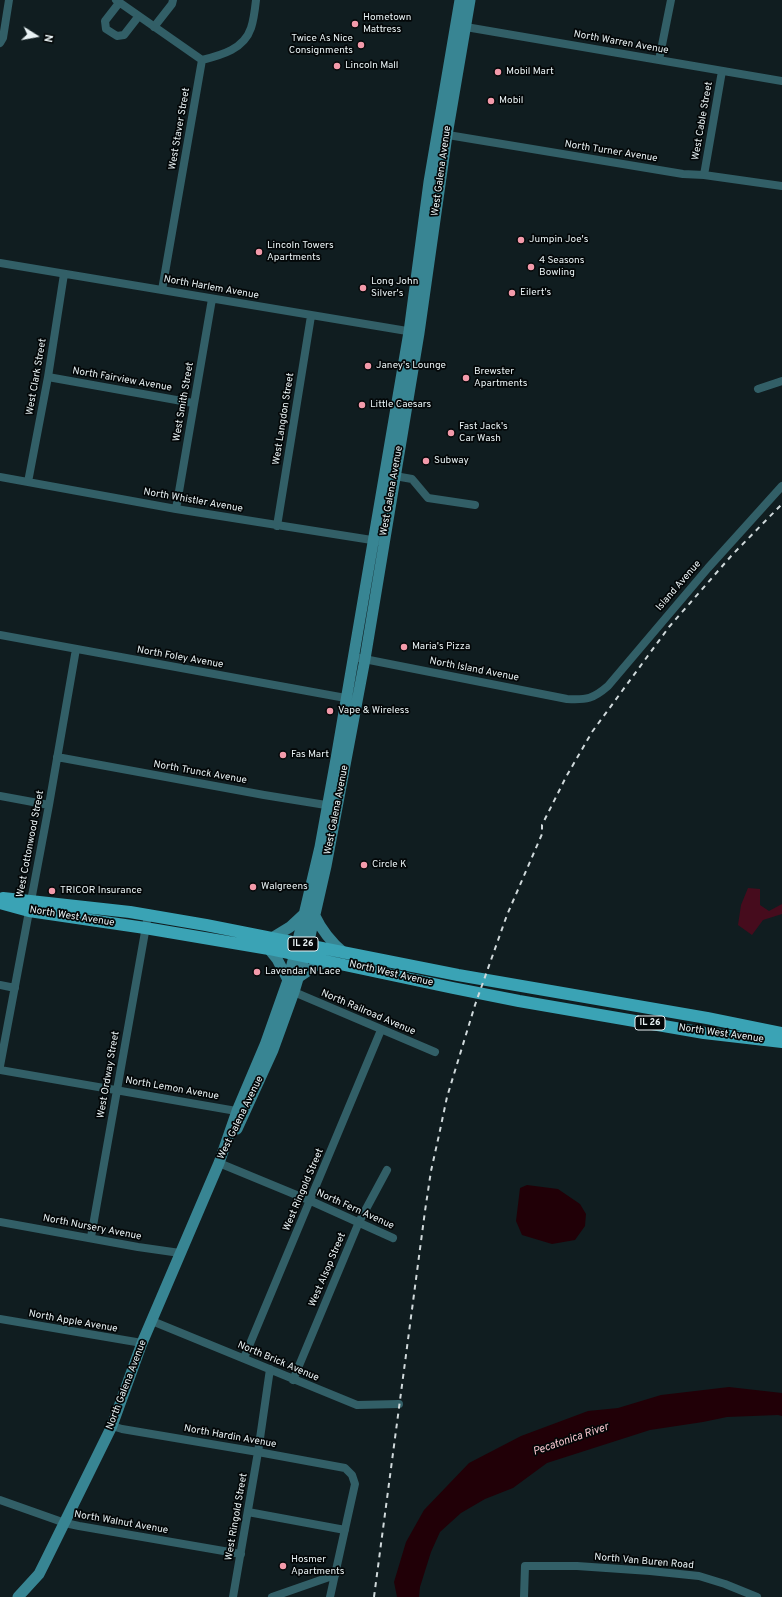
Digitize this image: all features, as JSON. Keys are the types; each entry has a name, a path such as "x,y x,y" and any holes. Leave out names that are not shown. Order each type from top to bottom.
{"main road":[{"name":"West Galena Avenue","path":"460,0 461,26"},
{"name":"West Galena Avenue","path":"378,541 395,476 442,134 461,26 470,0"},
{"name":"West Galena Avenue","path":"219,1163 241,1112 293,979 310,915 333,806 414,332"},
{"name":"North West Avenue","path":"0,897 30,906 145,928 271,943"},
{"name":"North West Avenue","path":"0,904 148,915 301,949 344,952 458,975 707,1018 782,1033"},
{"path":"328,960 293,979 277,959 271,943 310,915 328,938 344,952"},
{"name":"North West Avenue","path":"301,949 328,960 519,1001 704,1033 782,1042"},
{"name":"West Galena Avenue","path":"241,1112 274,1050 294,992 293,979"},
{"name":"North Galena Avenue","path":"19,1597 39,1574 112,1426 142,1343 219,1163"}],"street":[{"path":"0,43 3,38 9,0"},
{"path":"154,27 172,4 173,0"},
{"path":"138,17 124,35 117,36 106,29 105,21 118,1 138,17 202,60 222,55 245,41 251,28 256,0"},
{"path":"659,60 671,0"},
{"name":"North Warren Avenue","path":"461,26 782,81"},
{"name":"West Staver Street","path":"162,290 202,60"},
{"name":"West Cable Street","path":"704,175 722,71"},
{"name":"North Turner Avenue","path":"442,134 684,174 704,175 782,186"},
{"name":"North Harlem Avenue","path":"0,263 414,332"},
{"name":"West Clark Street","path":"28,482 48,377 64,274"},
{"name":"West Smith Street","path":"176,509 212,299"},
{"name":"West Langdon Street","path":"277,526 311,316"},
{"name":"North Fairview Avenue","path":"48,377 193,403"},
{"path":"758,389 782,381"},
{"path":"395,476 412,479 428,498 475,505"},
{"name":"North Whistler Avenue","path":"0,477 176,509 378,541"},
{"name":"Island Avenue","path":"591,698 608,686 708,568 782,486"},
{"name":"North Foley Avenue","path":"0,635 352,699"},
{"name":"West Cottonwood Street","path":"0,1066 58,757 76,649"},
{"name":"North Island Avenue","path":"359,658 567,699 583,700 591,698"},
{"name":"North Trunck Avenue","path":"58,757 264,795 333,806"},
{"path":"0,796 49,805"},
{"name":"West Ordway Street","path":"91,1237 148,915"},
{"path":"0,985 15,988"},
{"name":"North Railroad Avenue","path":"294,992 435,1052"},
{"name":"West Ringold Street","path":"244,1358 311,1201 381,1030"},
{"name":"North Lemon Avenue","path":"0,1070 117,1089 241,1112"},
{"name":"North Fern Avenue","path":"219,1163 311,1201 393,1238"},
{"name":"West Alsop Street","path":"293,1380 359,1222 387,1170"},
{"name":"North Nursery Avenue","path":"0,1222 91,1237 138,1247 180,1253"},
{"name":"North Apple Avenue","path":"0,1319 142,1343"},
{"name":"North Brick Avenue","path":"152,1321 357,1405 399,1404"},
{"name":"West Ringold Street","path":"233,1597 258,1452 270,1369"},
{"name":"North Hardin Avenue","path":"112,1426 345,1468 352,1475 355,1484 345,1530"},
{"name":"North Walnut Avenue","path":"0,1500 65,1523 241,1554"},
{"path":"248,1512 345,1530 330,1597"},
{"name":"North Van Buren Road","path":"524,1597 525,1566 585,1566 650,1570 699,1576 725,1584 757,1597"},
{"path":"272,1597 335,1575"}],"shaded area":[{"path":"748,888 760,889 760,905 769,911 782,904 782,914 763,920 752,935 738,925 741,905"}],"water":[{"path":"527,1185 558,1189 580,1204 586,1214 585,1226 575,1240 552,1244 522,1235 516,1221 520,1188"},
{"name":"Pecatonica River","path":"729,1387 782,1393 782,1416 727,1417 650,1430 547,1463 513,1488 485,1499 461,1513 440,1532 431,1552 420,1587 419,1597 397,1597 394,1582 406,1542 424,1510 469,1463 521,1436 588,1411 618,1408 661,1395"}],"railway":[{"path":"374,1597 431,1171 447,1097 475,1005 507,915 542,834 542,825 566,777 592,732 669,627 732,555 782,504"}],"place":[{"name":"Hometown Mattress","path":"355,24"},
{"name":"Twice As Nice Consignments","path":"361,45"},
{"name":"Lincoln Mall","path":"337,66"},
{"name":"Mobil Mart","path":"498,72"},
{"name":"Mobil","path":"491,101"},
{"name":"Jumpin Joe's","path":"521,240"},
{"name":"Lincoln Towers Apartments","path":"259,252"},
{"name":"4 Seasons Bowling","path":"531,267"},
{"name":"Long John Silver's","path":"363,288"},
{"name":"Eilert's","path":"512,293"},
{"name":"Janey's Lounge","path":"368,366"},
{"name":"Brewster Apartments","path":"466,378"},
{"name":"Little Caesars","path":"362,405"},
{"name":"Fast Jack's Car Wash","path":"451,433"},
{"name":"Subway","path":"426,461"},
{"name":"Maria's Pizza","path":"404,647"},
{"name":"Vape & Wireless","path":"330,711"},
{"name":"Fas Mart","path":"283,755"},
{"name":"Circle K","path":"364,865"},
{"name":"Walgreens","path":"253,887"},
{"name":"TRICOR Insurance","path":"52,891"},
{"name":"Lavendar N Lace","path":"257,972"},
{"name":"Hosmer Apartments","path":"283,1566"}]}
